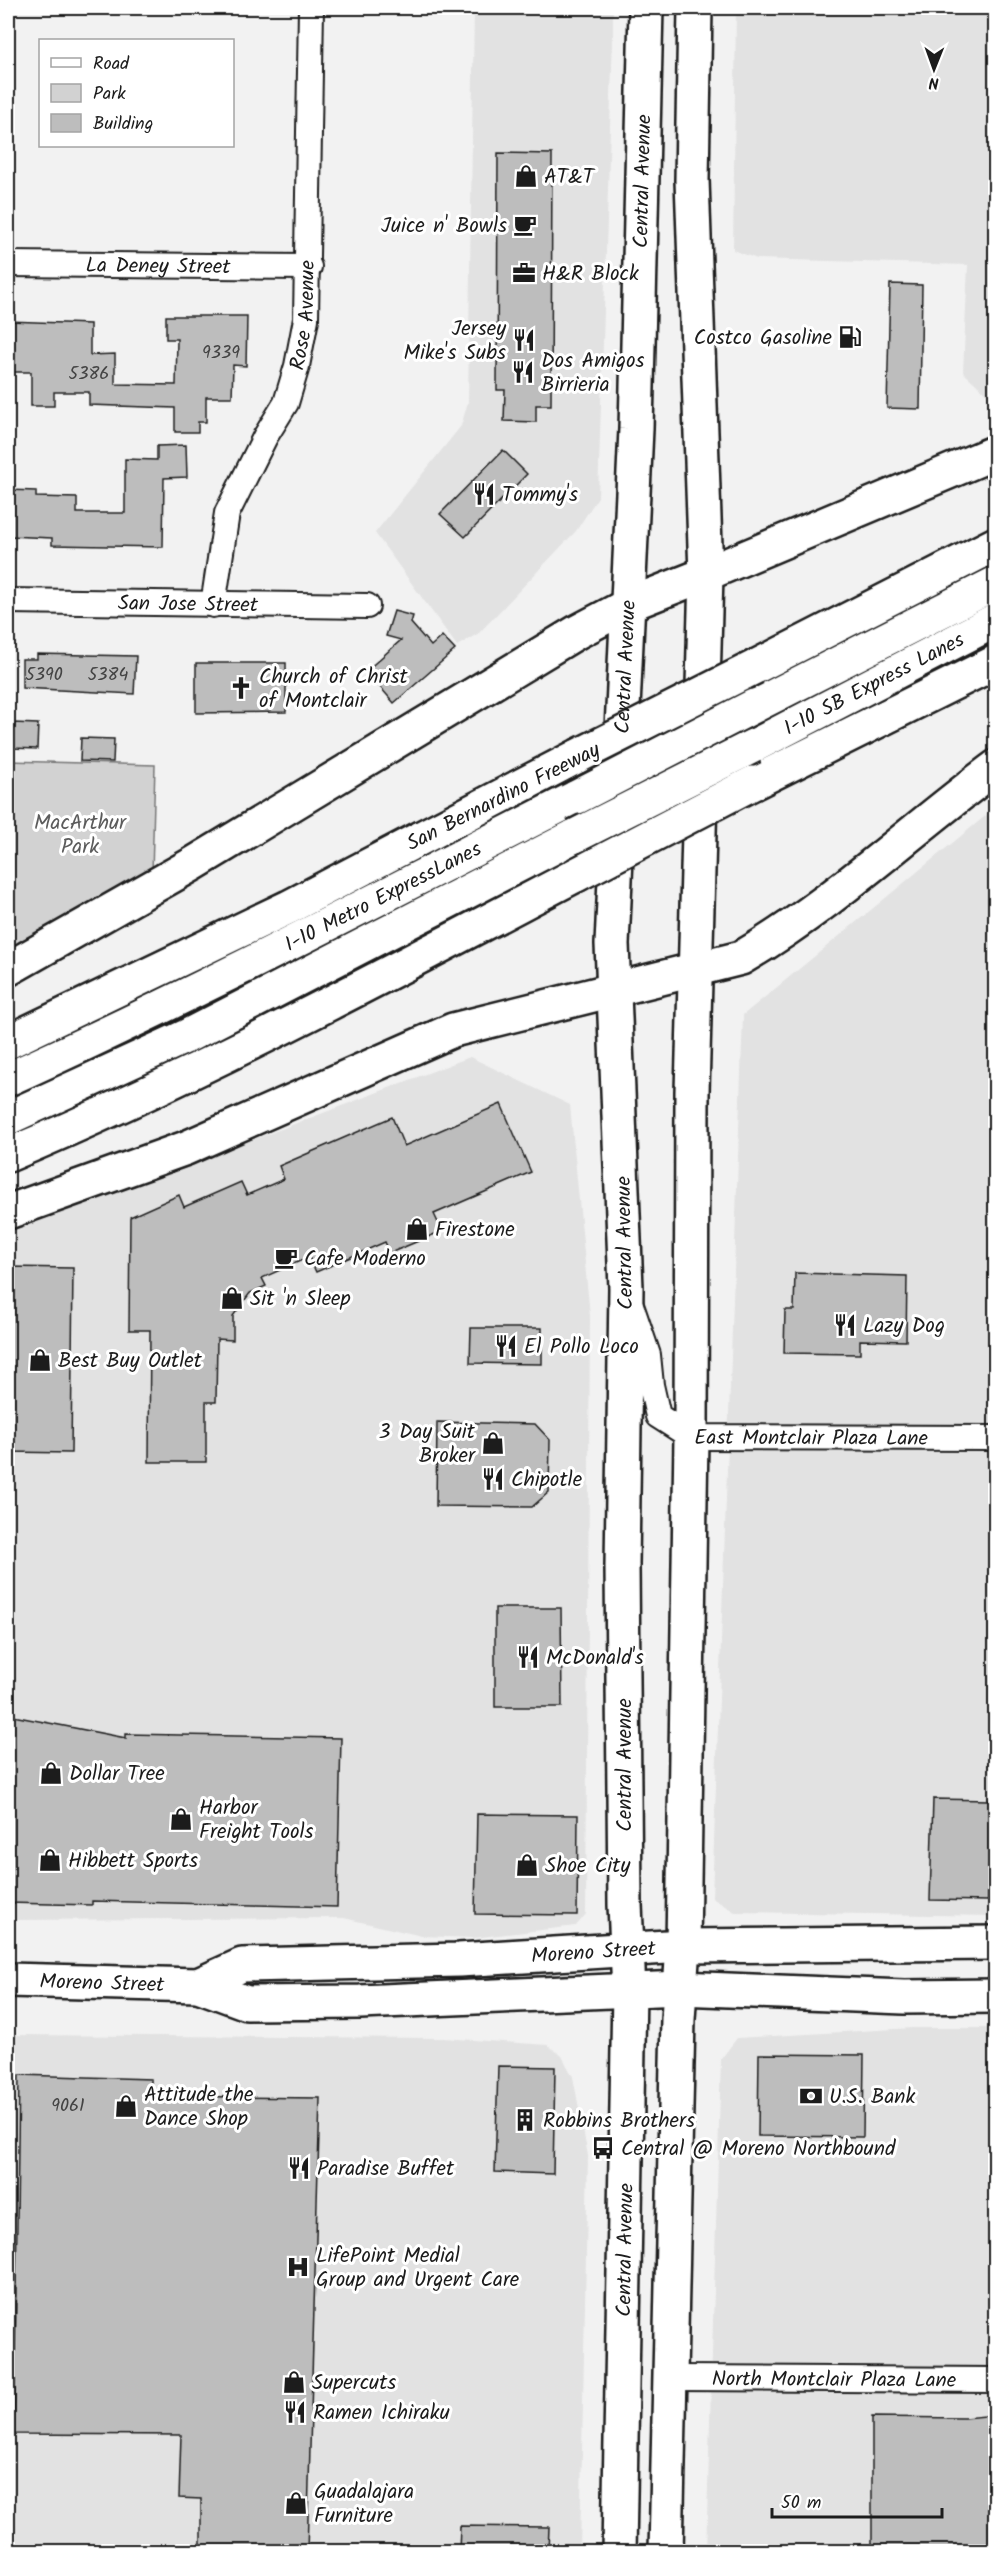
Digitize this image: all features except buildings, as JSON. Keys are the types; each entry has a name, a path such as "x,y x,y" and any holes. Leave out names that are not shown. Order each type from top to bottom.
{"main road":[{"name":"Central Avenue","path":"619,2552 629,1991 625,1905 622,1534 626,1288 612,944 630,604 646,8"},
{"path":"666,2552 680,1988 683,1946 691,1437 692,1092 706,574 692,180 695,8"},
{"path":"8,969 164,881 577,632 630,604 996,452"},
{"name":"San Bernardino Freeway","path":"8,1042 289,907 578,756 996,544"},
{"name":"I-10 SB Express Lanes","path":"754,706 996,583"},
{"name":"I-10 SB Express Lanes","path":"753,746 996,620"},
{"path":"8,1155 119,1108 271,1035 753,783 996,662"},
{"name":"I-10 Metro ExpressLanes","path":"8,1079 96,1039 250,963 754,706"},
{"name":"I-10 Metro ExpressLanes","path":"8,1118 187,1036 753,746"},
{"path":"8,1212 186,1148 453,1030 496,1017 741,958 768,942 996,767"},
{"name":"Moreno Street","path":"198,1985 242,1965 381,1964 683,1946 996,1943"},
{"name":"Moreno Street","path":"8,1980 198,1985 247,2003 360,2002 680,1988 904,1996 996,1996"}],"street":[{"name":"Rose Avenue","path":"213,605 227,513 265,436 286,403 297,366 306,320 309,267 311,8"},
{"name":"La Deney Street","path":"8,264 309,267"},
{"name":"San Jose Street","path":"8,601 367,606"},
{"name":"East Montclair Plaza Lane","path":"626,1288 648,1355 651,1386 658,1416 691,1437 996,1438"},
{"name":"North Montclair Plaza Lane","path":"670,2378 996,2380"}],"shaded area":[{"path":"474,8 613,8 613,35 598,497 576,531 479,633 457,646 375,533 461,426 468,402"},
{"path":"736,8 995,8 995,396 987,394 963,372 968,265 757,259 733,250"},
{"path":"995,808 995,1916 735,1912 712,1898 743,1015"},
{"path":"470,1057 570,1105 590,1316 586,1914 576,1926 473,1938 422,1936 344,1918 8,1920 8,1233"},
{"path":"913,2028 995,2028 995,2551 706,2552 721,2059 737,2038"},
{"path":"8,2035 443,2038 548,2045 562,2056 573,2077 588,2156 580,2551 8,2552"}],"green space":[{"name":"MacArthur Park","path":"8,761 155,765 152,873 8,959"}],"place":[{"name":"AT&T","path":"526,176"},
{"name":"Juice n' Bowls","path":"525,225"},
{"name":"H&R Block","path":"524,273"},
{"name":"Costco Gasoline","path":"850,337"},
{"name":"Jersey Mike's Subs","path":"524,340"},
{"name":"Dos Amigos Birrieria","path":"523,372"},
{"name":"Tommy's","path":"484,494"},
{"name":"Church of Christ of Montclair","path":"241,688"},
{"name":"Firestone","path":"417,1229"},
{"name":"Cafe Moderno","path":"286,1258"},
{"name":"Sit 'n Sleep","path":"232,1298"},
{"name":"Lazy Dog","path":"845,1325"},
{"name":"El Pollo Loco","path":"506,1346"},
{"name":"Best Buy Outlet","path":"40,1360"},
{"name":"3 Day Suit Broker","path":"493,1443"},
{"name":"Chipotle","path":"493,1479"},
{"name":"McDonald's","path":"528,1657"},
{"name":"Dollar Tree","path":"51,1773"},
{"name":"Harbor Freight Tools","path":"181,1819"},
{"name":"Hibbett Sports","path":"50,1860"},
{"name":"Shoe City","path":"527,1865"},
{"name":"U.S. Bank","path":"811,2096"},
{"name":"Attitude the Dance Shop","path":"126,2106"},
{"name":"Robbins Brothers","path":"525,2120"},
{"name":"Central @ Moreno Northbound","path":"603,2148"},
{"name":"Paradise Buffet","path":"299,2168"},
{"name":"LifePoint Medial Group and Urgent Care","path":"298,2267"},
{"name":"Supercuts","path":"294,2382"},
{"name":"Ramen Ichiraku","path":"295,2412"},
{"name":"Guadalajara Furniture","path":"296,2503"}]}
